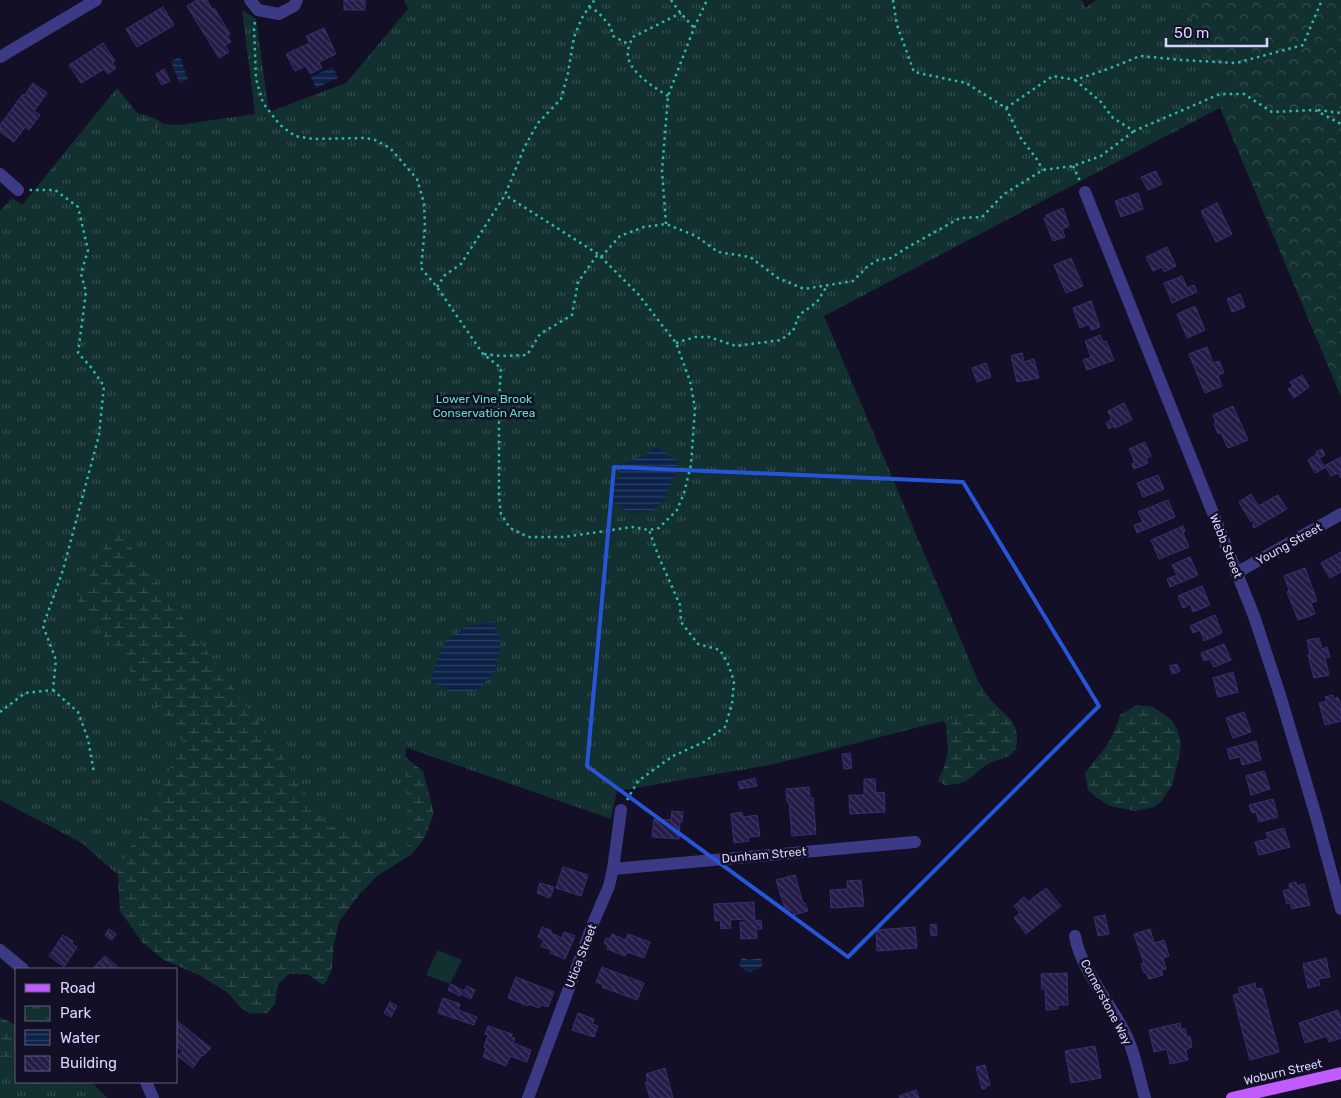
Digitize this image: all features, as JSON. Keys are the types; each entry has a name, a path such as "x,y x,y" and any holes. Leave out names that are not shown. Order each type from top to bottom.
{"main road":[{"name":"Woburn Street","path":"1232,1098 1341,1073"}],"street":[{"path":"0,57 96,0"},
{"path":"254,5 279,14 294,6 297,0"},
{"path":"0,174 18,190"},
{"name":"Webb Street","path":"1085,192 1254,616 1316,816 1341,909"},
{"name":"Young Street","path":"1236,573 1341,514"},
{"name":"Utica Street","path":"528,1098 594,921 609,886 621,810"},
{"name":"Dunham Street","path":"613,869 915,842"},
{"name":"Cornerstone Way","path":"1075,936 1076,945 1083,960 1129,1042 1144,1098"},
{"path":"0,950 22,968"},
{"path":"146,1083 153,1098"}],"path":[{"path":"437,287 445,275 461,264 505,195 525,146 538,123 561,99 568,73 574,37 582,18 592,2 598,0"},
{"path":"671,0 694,28"},
{"path":"666,224 662,171 668,96 694,28 707,0"},
{"path":"893,0 897,25 914,72 966,83 1006,108 1020,137 1043,170"},
{"path":"1006,108 1053,76 1075,80 1108,70 1140,56 1236,63 1303,45 1322,0"},
{"path":"254,5 256,79 263,102 280,125 295,136 313,139 366,138 374,140 390,148 417,179 424,203 425,227 421,268 437,287 483,354 501,368 499,398 499,497 501,514 510,528 528,537 564,537 632,527 649,530 659,528 677,510 684,493 691,465 696,408 690,381 676,343 638,294 598,254 505,195"},
{"path":"589,8 598,12 611,27 612,36 630,45"},
{"path":"668,96 648,83 632,68 627,52 633,37 681,13"},
{"path":"1075,80 1101,102 1114,118 1134,132"},
{"path":"601,257 620,236 644,227 666,224 696,236 718,252 750,257 778,278 804,289 853,281 868,266 878,260 891,258 960,218 982,217 1004,194 1043,170 1073,166 1101,156 1134,132 1220,94 1244,94 1272,112 1315,110 1341,113"},
{"path":"1315,110 1341,124"},
{"path":"1073,166 1085,192"},
{"path":"18,190 55,190 78,207 88,250 81,274 86,292 78,353 104,386 99,435 63,570 43,626 56,660 53,690"},
{"path":"483,354 501,356 527,355 540,334 572,315 578,282 598,254"},
{"path":"676,343 695,336 708,336 736,346 781,340 793,331 799,315 817,302 827,286"},
{"path":"621,810 638,781 673,756 704,742 725,727 732,704 734,681 728,664 720,650 698,644 681,622 680,605 649,530"},
{"path":"0,712 24,693 53,690 78,712 88,739 94,773"}],"highlighted area":[{"path":"614,467 963,482 1099,706 848,957 587,766"}],"green space":[{"name":"Lower Vine Brook Conservation Area","path":"404,0 1082,0 1085,8 1096,0 1182,0 1233,101 824,316 990,709 770,765 617,791 611,819 405,747 408,854 325,824 279,751 115,525 77,600 183,742 117,874 82,843 0,800 0,211 12,198 22,205 117,88 150,129 255,114 242,10 256,19 269,112 346,83 408,9"},
{"path":"1096,0 1341,0 1341,397 1220,108"},
{"path":"137,113 152,117 164,124 203,127 410,739 405,757 423,771 434,813 425,837 412,854 377,876 358,896 339,922 334,944 332,968 327,981 323,985 307,974 289,974 278,984 275,1004 267,1013 251,1014 241,1008 228,993 199,975 164,960 142,942 120,911 115,832 0,382 124,117"},
{"path":"973,674 988,697 1015,726 1016,749 1009,756 987,764 968,780 958,784 945,785 938,781 948,752 946,725 939,714"},
{"path":"1137,705 1153,707 1172,720 1178,731 1181,745 1172,785 1161,802 1154,807 1135,811 1110,806 1097,798 1088,790 1085,773 1108,744 1120,715"},
{"path":"438,950 462,960 450,984 426,975"},
{"path":"0,1017 15,1024 15,1083 0,1098"},
{"path":"0,1059 15,1059 15,1083 92,1083 108,1098 0,1098"}],"water":[{"path":"180,57 188,80 179,83 171,61"},
{"path":"333,67 338,78 316,88 311,77"},
{"path":"655,446 678,461 673,481 668,489 665,500 652,511 631,513 616,504 611,498 610,486 618,477 623,464 648,453"},
{"path":"493,621 501,642 495,671 477,691 448,691 431,681 436,662 446,640 466,627"},
{"path":"743,958 749,960 760,958 763,964 759,969 751,972 739,965 740,960"}],"building":[{"path":"197,0 207,0 230,34 227,35 231,42 225,45 229,52 219,58 187,6"},
{"path":"344,0 365,0 365,10 344,10"},
{"path":"163,7 174,25 137,47 126,29"},
{"path":"324,28 336,54 319,62 322,68 310,74 306,66 295,71 286,54 310,43 306,36"},
{"path":"103,43 115,61 112,62 116,68 108,74 104,69 81,83 69,65"},
{"path":"164,69 170,81 162,85 156,74"},
{"path":"33,83 47,93 34,111 40,115 29,130 25,127 14,142 0,132 0,125"},
{"path":"1156,171 1162,184 1148,190 1141,177"},
{"path":"1138,193 1143,209 1121,217 1115,201"},
{"path":"1217,203 1232,234 1216,242 1201,211"},
{"path":"1063,208 1069,226 1062,229 1065,237 1053,241 1044,218 1047,217 1046,215"},
{"path":"1167,247 1176,266 1164,272 1162,267 1153,271 1146,257"},
{"path":"1071,258 1083,286 1066,293 1054,265"},
{"path":"1182,276 1187,288 1194,285 1197,292 1172,303 1164,283"},
{"path":"1240,294 1245,307 1232,312 1227,299"},
{"path":"1091,301 1100,327 1091,330 1089,324 1080,328 1073,308"},
{"path":"1195,306 1205,330 1187,338 1177,314"},
{"path":"1100,335 1103,342 1106,341 1114,360 1087,370 1083,360 1091,357 1085,341"},
{"path":"1207,347 1213,363 1219,361 1224,373 1218,375 1222,386 1205,393 1189,354"},
{"path":"1022,353 1024,362 1034,359 1039,378 1017,382 1011,356"},
{"path":"986,363 991,377 977,382 972,368"},
{"path":"1302,375 1309,387 1294,398 1288,389 1293,387 1290,382"},
{"path":"1124,403 1132,420 1109,429 1106,423 1112,419 1108,411"},
{"path":"1233,406 1248,440 1228,448 1221,433 1218,434 1213,415"},
{"path":"1145,442 1151,456 1146,458 1148,463 1134,469 1132,464 1135,463 1129,449"},
{"path":"1322,449 1325,455 1319,458 1324,466 1341,457 1341,478 1338,473 1331,476 1326,467 1315,473 1308,460"},
{"path":"1158,475 1164,489 1143,497 1137,483"},
{"path":"1251,494 1258,506 1278,495 1287,509 1254,528 1252,525 1255,523 1251,522 1239,502"},
{"path":"1168,500 1175,517 1137,533 1134,525 1143,522 1138,512"},
{"path":"1183,526 1185,531 1183,533 1189,547 1159,559 1151,540"},
{"path":"1341,552 1341,572 1330,578 1321,563"},
{"path":"1190,557 1198,575 1170,587 1167,579 1177,575 1172,565"},
{"path":"1305,568 1317,601 1311,603 1315,614 1298,620 1287,592 1289,590 1284,576"},
{"path":"1202,586 1210,605 1193,612 1190,604 1183,608 1178,596"},
{"path":"1215,615 1222,633 1204,641 1200,630 1193,633 1190,626"},
{"path":"1319,638 1322,649 1327,647 1330,657 1325,658 1329,675 1314,678 1308,655 1310,654 1307,640"},
{"path":"1224,644 1231,660 1214,667 1210,659 1204,661 1201,653"},
{"path":"1177,664 1180,671 1172,674 1170,666"},
{"path":"1233,672 1238,692 1218,697 1213,678"},
{"path":"1333,695 1334,699 1338,697 1341,707 1341,721 1325,725 1319,703 1327,701 1325,697"},
{"path":"1244,712 1251,732 1233,738 1226,718"},
{"path":"1256,741 1261,760 1242,765 1240,757 1230,759 1227,749"},
{"path":"850,753 852,768 844,769 842,754"},
{"path":"1264,771 1270,789 1251,795 1246,776"},
{"path":"755,778 757,786 740,789 738,782"},
{"path":"864,779 875,779 876,793 884,792 885,812 850,814 849,795 864,795"},
{"path":"809,787 810,798 813,798 816,834 792,836 786,789"},
{"path":"1273,799 1278,817 1259,822 1256,812 1252,813 1249,805"},
{"path":"672,811 683,812 682,822 680,822 679,839 652,837 654,819 671,820"},
{"path":"742,812 743,817 757,815 760,836 748,837 749,841 734,843 731,814"},
{"path":"1284,828 1290,847 1259,855 1255,842 1268,839 1266,833"},
{"path":"563,867 588,875 581,896 556,888"},
{"path":"795,875 803,903 805,903 808,911 794,915 793,910 786,912 776,880"},
{"path":"861,880 864,906 831,908 830,890 847,889 847,881"},
{"path":"1296,882 1297,886 1304,884 1310,905 1292,909 1290,903 1287,904 1283,891 1290,889 1289,884"},
{"path":"540,883 554,887 550,898 537,893"},
{"path":"1046,888 1061,906 1026,934 1014,918 1020,913 1014,906 1024,897 1028,902"},
{"path":"754,902 755,921 761,920 762,929 756,929 757,938 741,939 740,922 746,922 746,919 730,920 731,928 721,929 720,920 715,921 714,904"},
{"path":"1105,915 1109,934 1098,936 1094,917"},
{"path":"936,924 937,935 931,936 930,925"},
{"path":"542,927 562,938 564,932 575,936 565,959 550,953 551,950 541,946 544,940 538,937"},
{"path":"915,927 917,948 877,951 876,930"},
{"path":"109,929 116,934 112,940 105,935"},
{"path":"1150,929 1154,943 1164,940 1169,956 1163,958 1166,969 1161,970 1163,975 1149,979 1146,972 1144,973 1141,964 1144,963 1134,934"},
{"path":"612,934 626,940 628,934 650,942 644,958 627,952 625,956 607,949 608,945 604,943 606,938 610,939"},
{"path":"63,935 73,941 72,944 77,947 64,967 49,956"},
{"path":"105,956 119,968 93,968"},
{"path":"1326,958 1330,977 1318,979 1320,985 1308,988 1303,964"},
{"path":"602,967 644,983 637,1000 602,987 603,985 596,982"},
{"path":"1067,973 1068,1005 1058,1005 1058,1009 1046,1010 1045,989 1042,989 1041,974"},
{"path":"516,977 554,992 548,1007 541,1005 539,1008 528,1004 528,1006 508,998"},
{"path":"1255,983 1256,989 1262,988 1279,1052 1250,1060 1233,995 1240,993 1238,988"},
{"path":"451,984 464,991 467,986 475,990 471,999 448,990"},
{"path":"443,998 460,1004 458,1010 477,1017 474,1025 438,1013"},
{"path":"390,1002 397,1006 391,1017 384,1013"},
{"path":"1338,1010 1341,1019 1341,1038 1329,1042 1327,1036 1305,1043 1299,1023"},
{"path":"578,1013 594,1019 592,1024 598,1026 594,1037 572,1030"},
{"path":"178,1022 211,1048 202,1055 193,1068 178,1056 183,1051 178,1047"},
{"path":"1180,1023 1181,1029 1185,1028 1187,1037 1190,1036 1192,1047 1186,1049 1188,1060 1170,1064 1167,1049 1154,1052 1149,1030"},
{"path":"488,1026 512,1034 511,1037 515,1038 513,1043 531,1050 527,1062 510,1056 506,1066 483,1057 488,1035 485,1034"},
{"path":"1095,1046 1101,1078 1071,1083 1065,1051"},
{"path":"985,1065 990,1085 982,1089 976,1067"},
{"path":"665,1068 673,1098 650,1098 645,1082 648,1082 646,1074"},
{"path":"916,1090 919,1098 900,1098 899,1096"}]}
